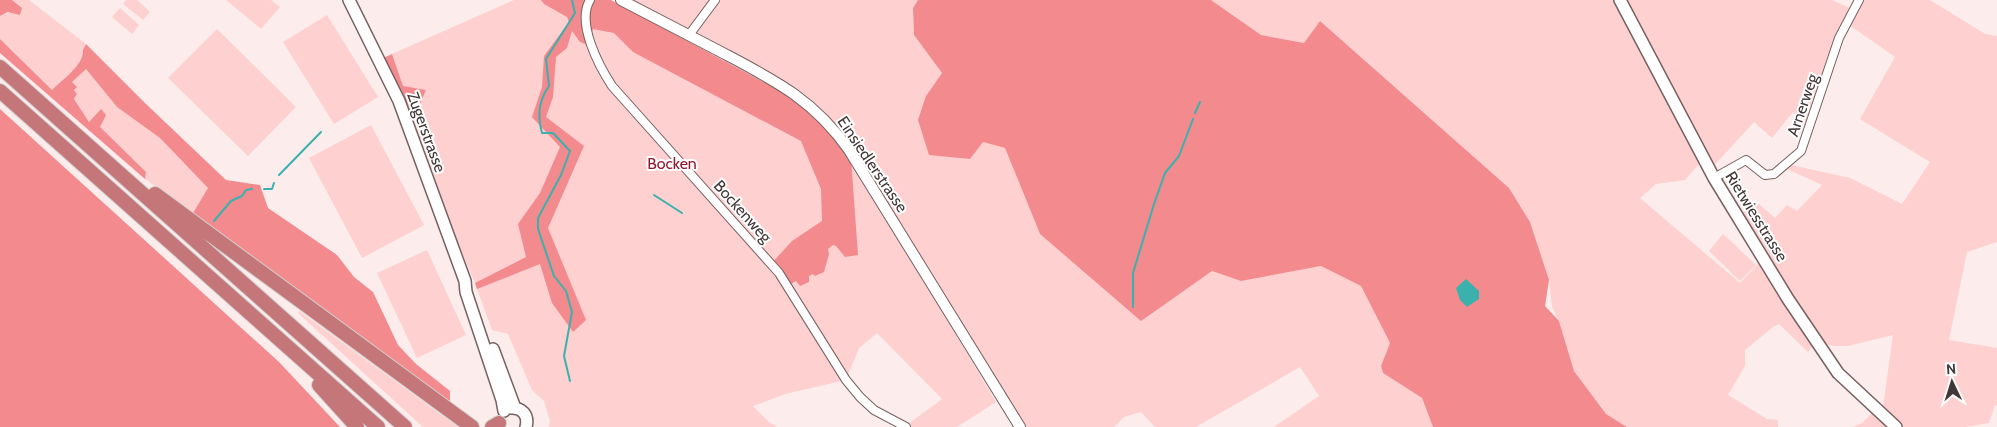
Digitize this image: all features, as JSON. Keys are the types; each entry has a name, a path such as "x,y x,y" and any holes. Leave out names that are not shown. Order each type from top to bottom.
{"highway":[{"path":"0,67 405,427"},
{"path":"0,91 378,427"},
{"path":"72,132 472,427"},
{"path":"266,327 357,427"}],"main road":[{"name":"Zugerstrasse","path":"349,0 399,101 465,280 471,290 502,419 525,414 526,427"},
{"name":"Rietwiesstrasse","path":"1620,0 1714,178 1788,299 1844,380 1896,427"}],"street":[{"name":"Bockenweg","path":"590,0 584,15 587,33 605,75 612,86 779,273 846,380 860,397 871,407 906,427"},
{"name":"Einsiedlerstrasse","path":"621,0 781,84 806,102 830,124 849,150 1020,427"},
{"path":"690,36 715,0"},
{"name":"Arnerweg","path":"1714,178 1746,160 1765,175 1774,174 1801,151 1839,38 1859,0"}],"green space":[{"path":"12,0 29,0 86,44 83,56 77,67 52,90 0,39 0,16 22,8"},
{"path":"126,0 137,0 150,12 143,20 123,4"},
{"path":"226,0 271,0 280,7 261,29"},
{"name":"Bocken","path":"514,0 541,0 544,4 568,17 608,0 810,107 851,158 996,402 957,427 904,427 942,399 877,333 859,348 846,380 785,394 753,406 769,422 777,427 549,427 550,421 544,401 532,390 508,334 492,330 475,283 409,130 403,86 392,54"},
{"path":"621,0 918,0 913,8 914,35 942,73 926,96 983,142 1005,148 1040,234 1141,320 1212,271 1241,281 1321,266 1361,286 1390,343 1381,366 1383,373 1422,398 1433,427 1274,427 1319,396 1300,367 1196,427 1155,427 1141,412 1124,417 1114,427 1022,427 813,104"},
{"path":"1211,0 1617,0 1701,162 1685,180 1656,184 1640,198 1740,283 1761,261 1814,344 1808,352 1779,324 1745,350 1745,366 1728,395 1767,419 1778,420 1778,427 1627,427 1606,414 1574,371 1559,321 1552,307 1549,280 1530,222 1509,188 1320,21 1304,43 1261,35"},
{"path":"1620,0 1832,0 1854,10 1859,0 1930,0 1985,34 1997,36 1997,242 1967,252 1949,340 1997,348 1997,406 1995,405 1989,423 1966,427 1896,427 1882,414 1893,335 1848,346 1834,346 1816,342 1737,215 1759,204 1775,218 1787,205 1797,211 1822,185 1785,168 1791,165 1850,178 1902,204 1930,162 1860,119 1895,57 1848,24 1808,130 1793,112 1772,138 1754,122 1710,170"},
{"path":"120,8 139,25 132,34 112,17"},
{"path":"327,15 378,97 334,124 283,42"},
{"path":"217,29 296,107 248,156 168,78"},
{"path":"85,68 117,107 160,138 208,188 193,213 145,179 146,172 99,127 101,109 89,122 74,100 77,94 71,82"},
{"path":"371,125 424,225 362,258 309,158"},
{"path":"1723,234 1756,265 1740,281 1709,251"},
{"path":"427,250 466,335 417,358 377,273"},
{"path":"299,311 458,427 423,427 298,313"},
{"path":"1874,411 1893,427 1853,427 1862,423"}],"shaded area":[{"path":"0,0 12,0 22,8 20,15 8,12 0,16"},
{"path":"541,0 611,0 810,107 851,158 858,255 845,257 833,245 828,249 829,254 824,272 815,276 813,274 809,276 809,282 800,286 796,281 787,286 771,264 792,241 822,221 821,189 801,141 633,52 614,33 593,29 588,45 580,42 572,31 567,48 556,57 553,97 546,117 584,146 548,228 586,320 573,332 552,303 540,264 477,289 475,283 526,257 518,224 540,193 560,147 532,117 542,87 544,56 569,22 567,17 544,4"},
{"path":"918,0 1211,0 1261,35 1304,43 1320,21 1509,188 1530,222 1549,280 1545,306 1559,321 1574,371 1606,414 1627,427 1433,427 1422,398 1383,373 1381,366 1390,343 1361,286 1321,266 1241,281 1212,271 1141,321 1040,234 1005,148 983,142 970,159 929,155 918,120 926,96 942,73 914,35 913,8"},
{"path":"0,39 52,90 76,67 86,44 226,180 260,185 268,208 337,255 354,277 373,292 398,345 416,364 450,391 450,404 193,213 208,188 160,138 117,107 86,69 72,82 77,87 74,90 77,94 74,99 89,122 101,109 106,115 100,127 146,172 145,179 0,53"},
{"path":"392,54 403,86 426,90 409,130 377,61"},
{"path":"0,109 279,362 340,427 0,427"}],"water":[{"path":"1466,279 1479,291 1479,299 1467,307 1460,300 1456,288"}],"waterway":[{"path":"570,381 564,356 572,312 566,291 554,276 538,229 538,218 561,175 570,151 553,133 542,133 539,115 543,97 549,86 546,59 575,13 572,0"},
{"path":"1195,113 1200,102"},
{"path":"1133,307 1133,273 1154,204 1165,173 1179,156 1193,119"},
{"path":"279,175 321,132"},
{"path":"264,189 272,189 274,183"},
{"path":"214,221 231,201 242,196 246,190 252,189"},
{"path":"654,195 682,213"}]}
